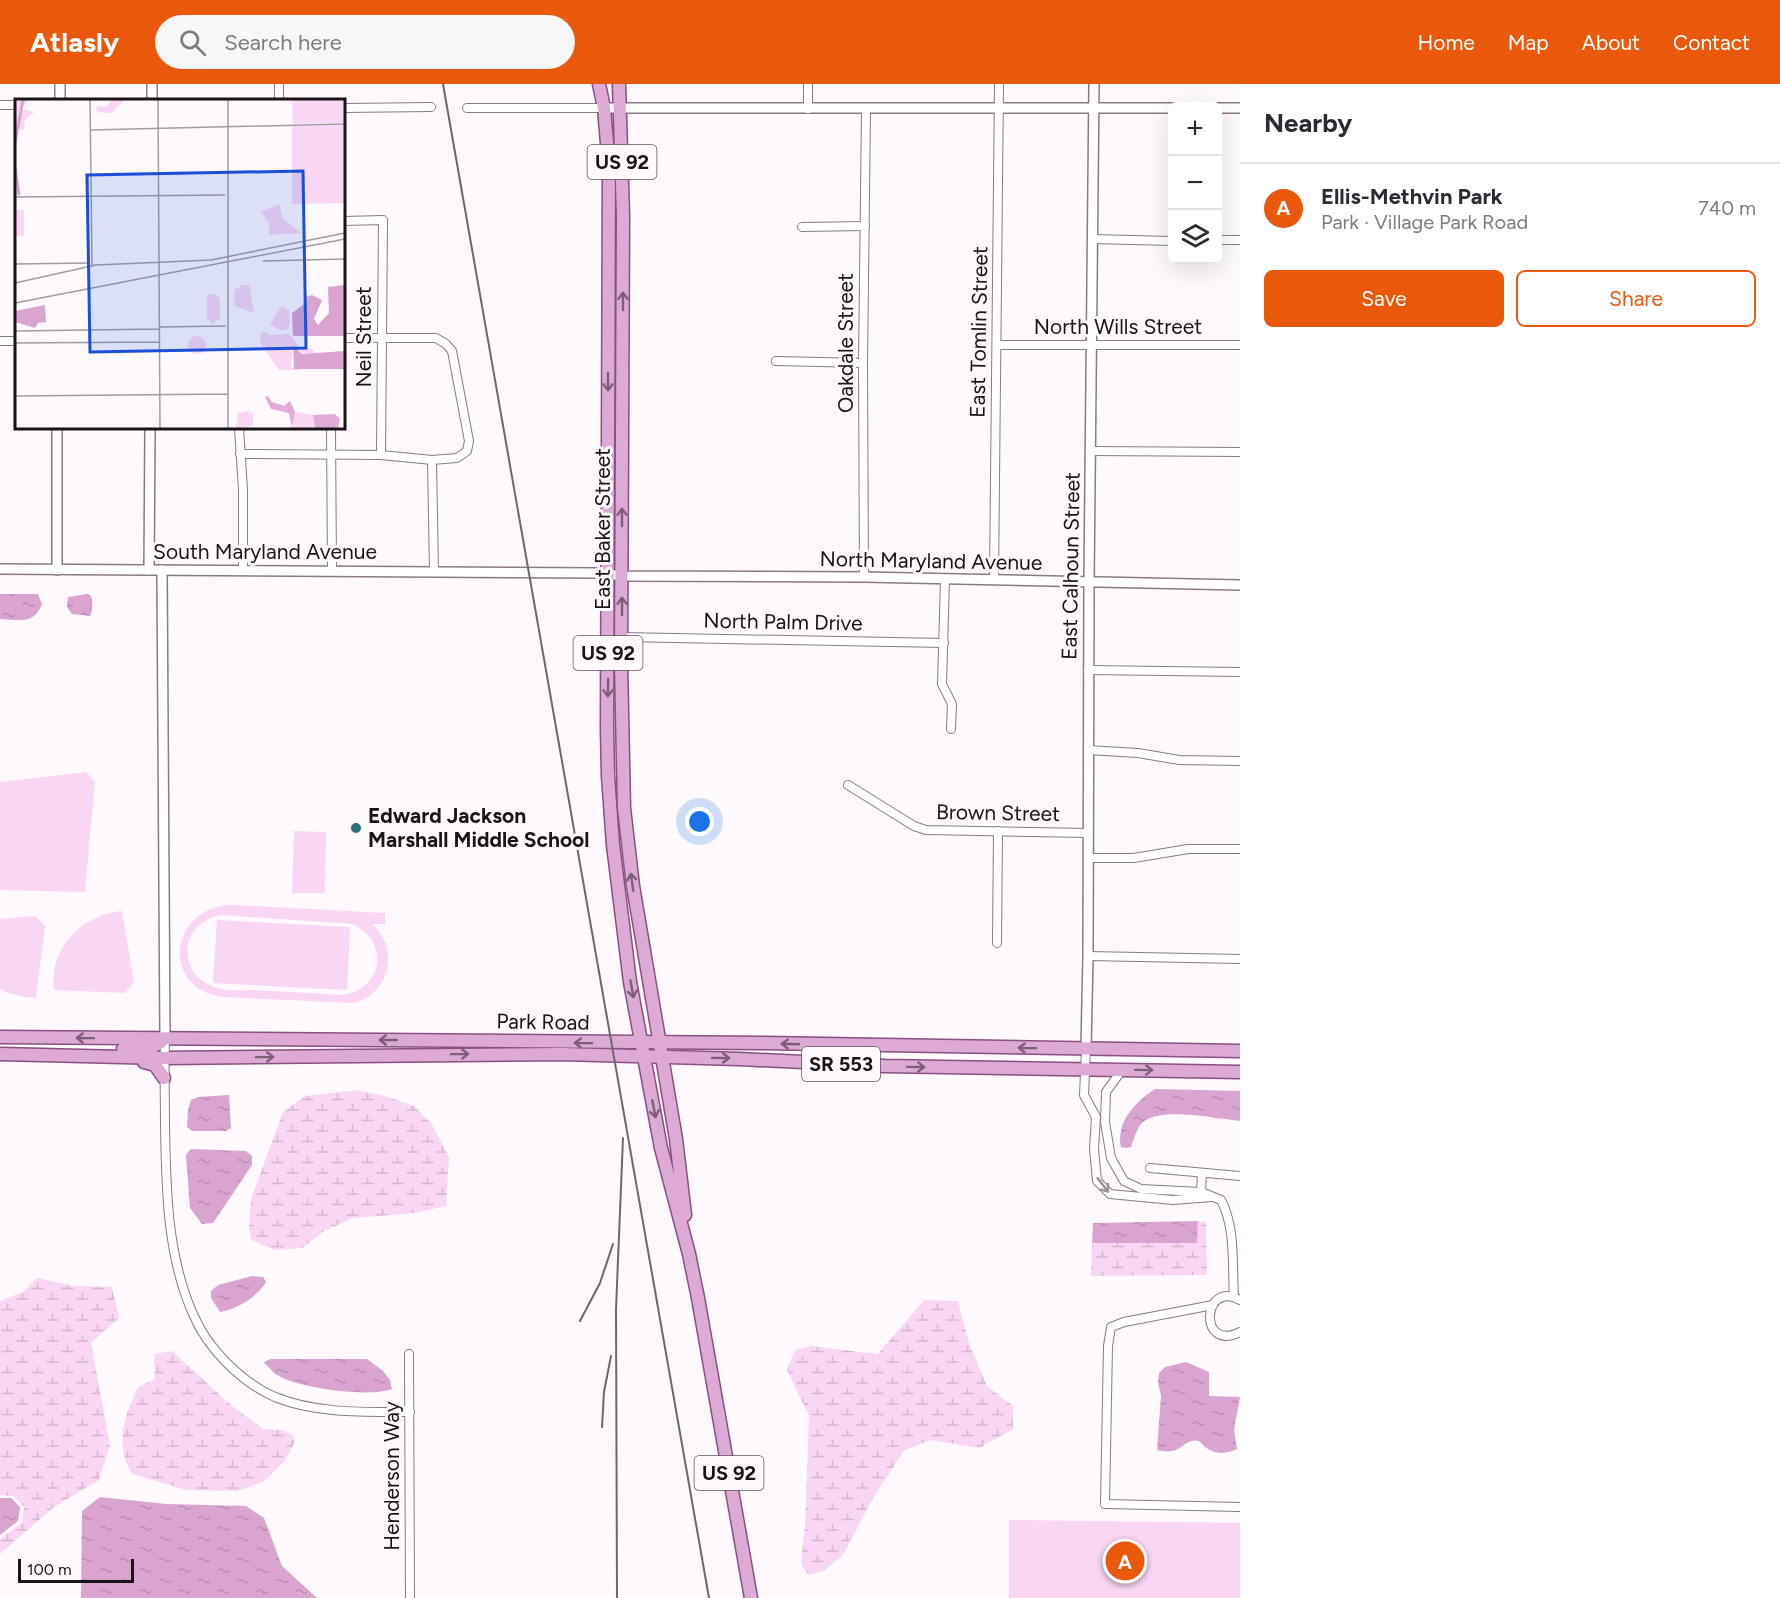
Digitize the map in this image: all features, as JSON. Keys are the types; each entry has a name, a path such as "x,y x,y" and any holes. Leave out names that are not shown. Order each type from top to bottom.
{"main road":[{"name":"US 92","path":"599,84 604,108"},
{"name":"East Baker Street","path":"619,84 623,216 622,763 627,843 651,1043"},
{"name":"East Baker Street","path":"604,108 609,166 608,776 613,845 626,953 651,1043"},
{"name":"Park Road","path":"0,1037 1086,1049"},
{"path":"50,1055 81,1050 141,1049 153,1047 165,1040"},
{"path":"164,1058 186,1046 276,1045 288,1040"},
{"name":"US 92","path":"689,1254 661,1148 644,1056 651,1043 662,1057 676,1139 689,1254 751,1598"},
{"name":"SR 553","path":"1086,1049 1240,1051"},
{"name":"Park Road","path":"0,1054 164,1058 541,1054 885,1066 1085,1069"},
{"path":"50,1055 76,1060 143,1062 156,1065 165,1078"},
{"name":"SR 553","path":"1085,1069 1240,1072"}],"street":[{"path":"808,84 808,110"},
{"name":"East Tomlin Street","path":"994,580 999,84"},
{"name":"East Calhoun Street","path":"1086,1049 1094,84"},
{"path":"345,108 431,107"},
{"path":"467,108 808,110 1168,108"},
{"path":"1222,108 1240,108"},
{"name":"Oakdale Street","path":"864,577 863,363 866,110"},
{"path":"608,216 623,216"},
{"name":"Neil Street","path":"345,221 383,220 381,455"},
{"path":"802,227 865,226"},
{"path":"1092,238 1168,241"},
{"path":"1222,240 1240,240"},
{"path":"608,330 622,330"},
{"path":"240,454 381,455 432,460 457,458 467,452 469,441 452,351 446,344 436,338 345,338"},
{"path":"0,341 15,340"},
{"name":"North Wills Street","path":"997,345 1240,345"},
{"path":"776,361 863,363"},
{"path":"57,429 57,570"},
{"path":"149,570 150,429"},
{"path":"239,429 243,490 243,570"},
{"path":"331,429 332,571"},
{"path":"1090,451 1240,452"},
{"path":"432,460 434,572"},
{"path":"608,462 622,462"},
{"name":"South Maryland Avenue","path":"0,569 608,573"},
{"path":"162,570 166,1173 169,1219 180,1277 193,1315 205,1336 223,1358 247,1379 275,1396 316,1408 363,1412 410,1412"},
{"name":"North Maryland Avenue","path":"608,573 622,576 864,577 1240,585"},
{"path":"945,579 942,684 952,704 951,729"},
{"name":"North Palm Drive","path":"622,637 944,643"},
{"path":"1088,670 1240,672"},
{"path":"1088,750 1138,753 1179,760 1240,761"},
{"name":"Brown Street","path":"848,785 914,826 926,830 1088,832"},
{"path":"997,943 999,831"},
{"path":"1088,858 1134,858 1188,849 1240,849"},
{"path":"1088,956 1240,959"},
{"path":"1086,1049 1084,1095 1096,1117 1096,1180 1110,1194 1173,1200 1213,1197"},
{"path":"1122,1070 1106,1092 1106,1117 1111,1157 1124,1181 1137,1187 1201,1192 1221,1200 1230,1227 1237,1299 1226,1297 1220,1299 1213,1305 1209,1321 1216,1332 1228,1336 1240,1332"},
{"path":"1096,1117 1106,1117"},
{"path":"1095,1160 1111,1157"},
{"path":"1150,1168 1240,1176"},
{"path":"1201,1192 1202,1173"},
{"path":"1136,1197 1137,1187"},
{"path":"1213,1305 1124,1322 1111,1328 1108,1346 1104,1504 1240,1507"},
{"name":"Henderson Way","path":"409,1354 410,1598"}],"green space":[{"path":"86,772 95,782 85,892 0,890 0,782"},
{"path":"294,831 326,832 325,893 292,893"},
{"path":"233,905 385,913 385,924 373,924 380,932 387,949 385,976 381,984 368,997 352,1003 224,997 203,991 189,980 181,965 180,948 185,932 195,918 212,909","holes":["220,915 352,924 364,931 372,941 377,952 377,964 374,975 367,984 356,991 342,995 217,988 196,975 188,958 188,945 195,929 209,919"]},
{"path":"122,911 134,982 125,993 54,990 57,960 71,936 94,919"},
{"path":"35,916 45,926 36,998 8,993 0,989 0,919"},
{"path":"217,920 350,927 347,990 213,983"},
{"path":"358,1090 414,1106 431,1123 449,1157 446,1206 415,1213 353,1218 324,1231 302,1248 275,1250 251,1240 249,1229 251,1199 283,1112 305,1096"},
{"path":"1198,1221 1206,1222 1207,1275 1091,1276 1092,1243 1197,1243"},
{"path":"37,1278 74,1286 112,1287 119,1318 91,1343 110,1445 99,1480 54,1507 0,1554 0,1539 22,1523 24,1507 14,1496 0,1495 0,1301 23,1292"},
{"path":"924,1300 958,1301 969,1343 987,1386 1013,1406 1013,1429 979,1448 930,1440 904,1451 873,1498 843,1555 824,1571 808,1575 801,1563 805,1525 809,1416 787,1370 795,1350 811,1346 878,1354"},
{"path":"172,1351 232,1406 263,1429 283,1430 294,1436 295,1442 286,1459 265,1481 238,1491 186,1490 132,1474 123,1447 125,1419 138,1388 155,1379 154,1354"},
{"path":"1009,1520 1240,1523 1240,1598 1009,1598"}],"water":[{"path":"0,594 38,594 42,604 35,615 25,620 0,619"},
{"path":"87,594 91,596 92,601 90,616 72,614 67,607 68,597"},
{"path":"1155,1089 1240,1091 1240,1121 1173,1114 1159,1116 1148,1119 1140,1125 1131,1147 1121,1147 1121,1129 1124,1121 1134,1106"},
{"path":"229,1095 231,1128 226,1131 192,1131 187,1127 191,1100 198,1097"},
{"path":"191,1149 246,1151 252,1156 252,1165 213,1223 202,1224 190,1208 186,1155"},
{"path":"1198,1221 1197,1243 1092,1243 1093,1223"},
{"path":"252,1276 263,1277 266,1282 246,1302 220,1312 211,1298 211,1291 218,1285"},
{"path":"270,1359 367,1359 383,1371 390,1380 392,1389 381,1392 350,1392 297,1383 274,1373 264,1363"},
{"path":"1186,1362 1209,1372 1209,1396 1240,1397 1234,1429 1237,1449 1225,1453 1217,1452 1209,1450 1199,1441 1194,1441 1172,1451 1157,1450 1161,1396 1159,1373 1165,1367"},
{"path":"100,1497 166,1504 246,1506 264,1518 282,1566 317,1598 81,1598 82,1511"},
{"path":"0,1498 11,1498 20,1507 18,1521 0,1535"}],"railway":[{"path":"443,84 709,1598"},
{"path":"617,1598 616,1309 623,1138"},
{"path":"580,1321 600,1283 613,1244"},
{"path":"602,1427 604,1392 611,1356"}],"place":[{"name":"Edward Jackson Marshall Middle School","path":"356,828"},
{"name":"Ellis-Methvin Park","path":"1125,1561"}]}
